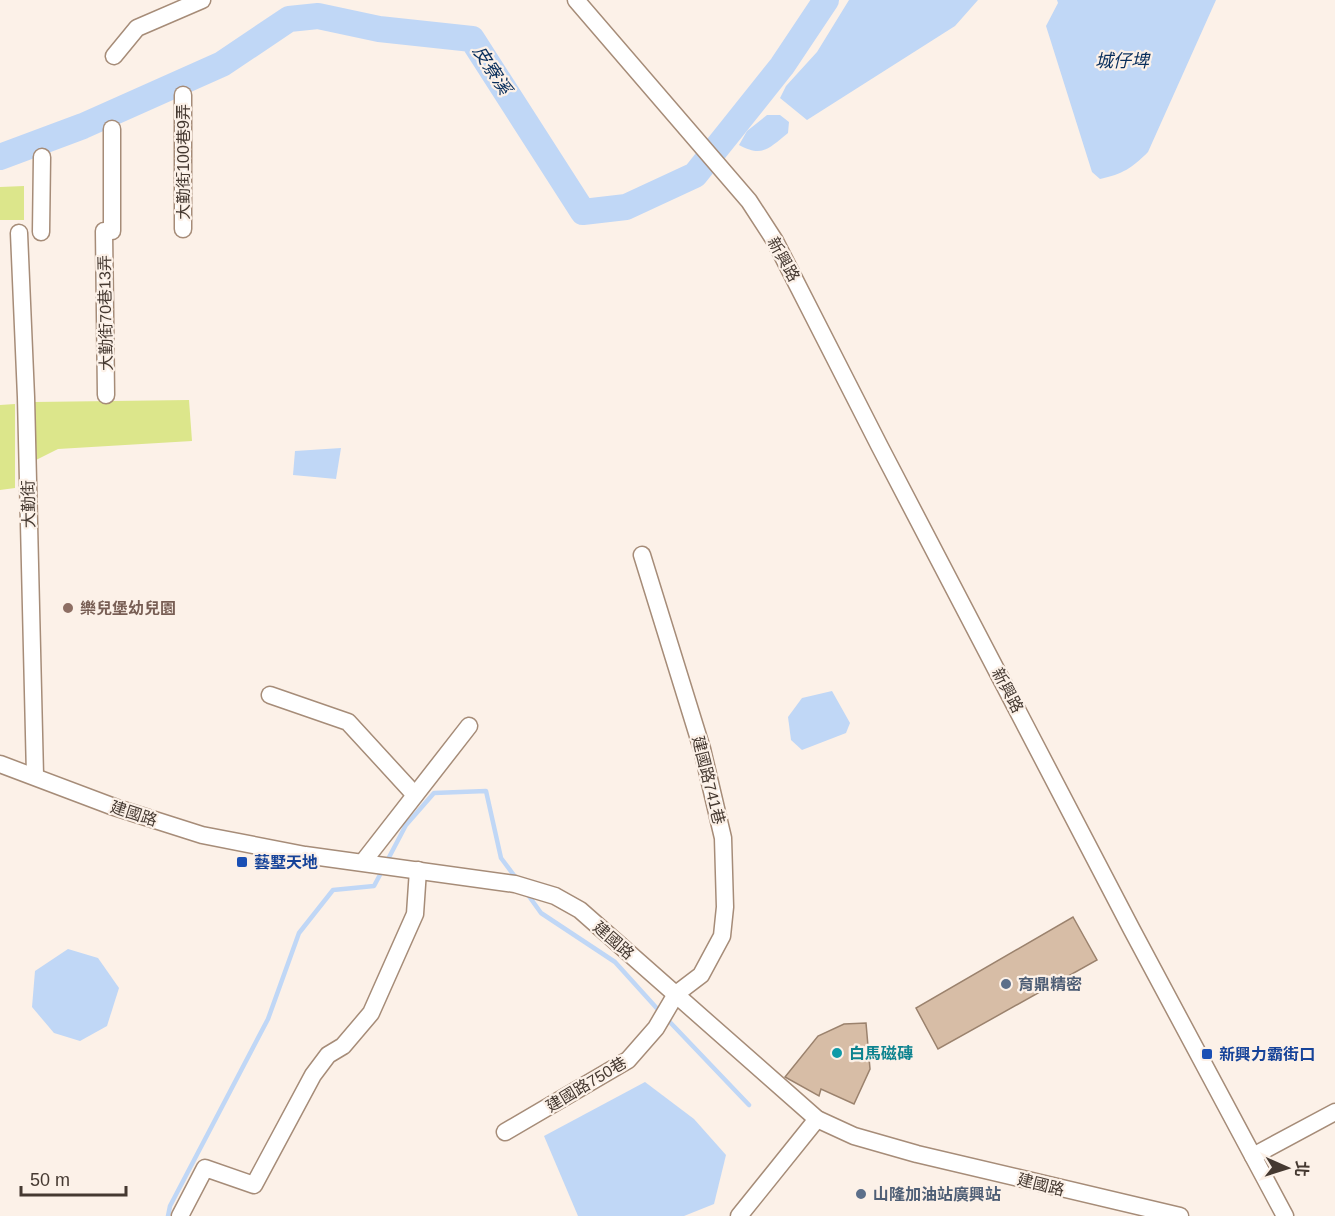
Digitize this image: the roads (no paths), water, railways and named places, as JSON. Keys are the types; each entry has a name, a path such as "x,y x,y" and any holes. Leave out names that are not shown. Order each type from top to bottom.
{"street":[{"path":"114,56 137,28 202,0"},
{"name":"新興路","path":"576,0 749,201 775,241 1132,930 1285,1216"},
{"name":"大勤街100巷9弄","path":"183,95 183,229"},
{"name":"大勤街70巷13弄","path":"106,395 112,129"},
{"path":"41,232 42,157"},
{"name":"大勤街","path":"19,233 26,397 35,776"},
{"name":"建國路741巷","path":"642,555 702,749 723,838 725,908 722,936 701,975 676,994"},
{"path":"270,694 348,722 415,795"},
{"path":"378,865 415,795 469,726"},
{"name":"建國路","path":"0,764 114,807 202,835 256,846 522,886 555,896 580,910 817,1119 854,1136 917,1154 1180,1216"},
{"path":"180,1216 205,1168 254,1185 313,1075 328,1055 343,1046 371,1013 415,914 418,870"},
{"name":"建國路750巷","path":"505,1132 628,1060 656,1028 676,994"},
{"path":"1253,1156 1335,1112"},
{"path":"739,1216 817,1119"}],"water":[{"path":"849,0 978,0 955,26 807,120 780,98 786,86 817,52"},
{"name":"城仔埤","path":"1057,0 1216,0 1148,152 1132,166 1115,175 1100,179 1092,172 1046,26 1058,3"},
{"path":"767,115 780,115 789,122 788,133 765,150 754,151 739,145 747,131"},
{"path":"341,448 336,479 293,475 295,451"},
{"path":"832,691 850,723 846,733 802,750 791,740 788,717 802,698"},
{"path":"68,949 98,958 119,988 107,1026 80,1041 54,1033 32,1007 35,971"},
{"path":"645,1082 694,1119 726,1155 714,1204 684,1216 578,1216 544,1136"}],"waterway":[{"name":"皮寮溪","path":"0,157 83,126 222,64 289,19 318,16 379,29 472,39 583,212 626,207 695,175 782,66 826,0"},
{"path":"386,863 406,825 434,793 486,791 501,858 516,878"},
{"path":"168,1216 170,1206 268,1019 299,933 333,890 374,886 382,871"},
{"path":"526,892 541,913 615,962 662,1014"},
{"path":"666,1018 749,1105"}],"place":[{"name":"樂兒堡幼兒園","path":"68,608"},
{"name":"藝墅天地","path":"242,862"},
{"name":"育鼎精密","path":"1006,984"},
{"name":"白馬磁磚","path":"837,1053"},
{"name":"新興力霸街口","path":"1207,1054"},
{"name":"山隆加油站廣興站","path":"861,1194"}]}
